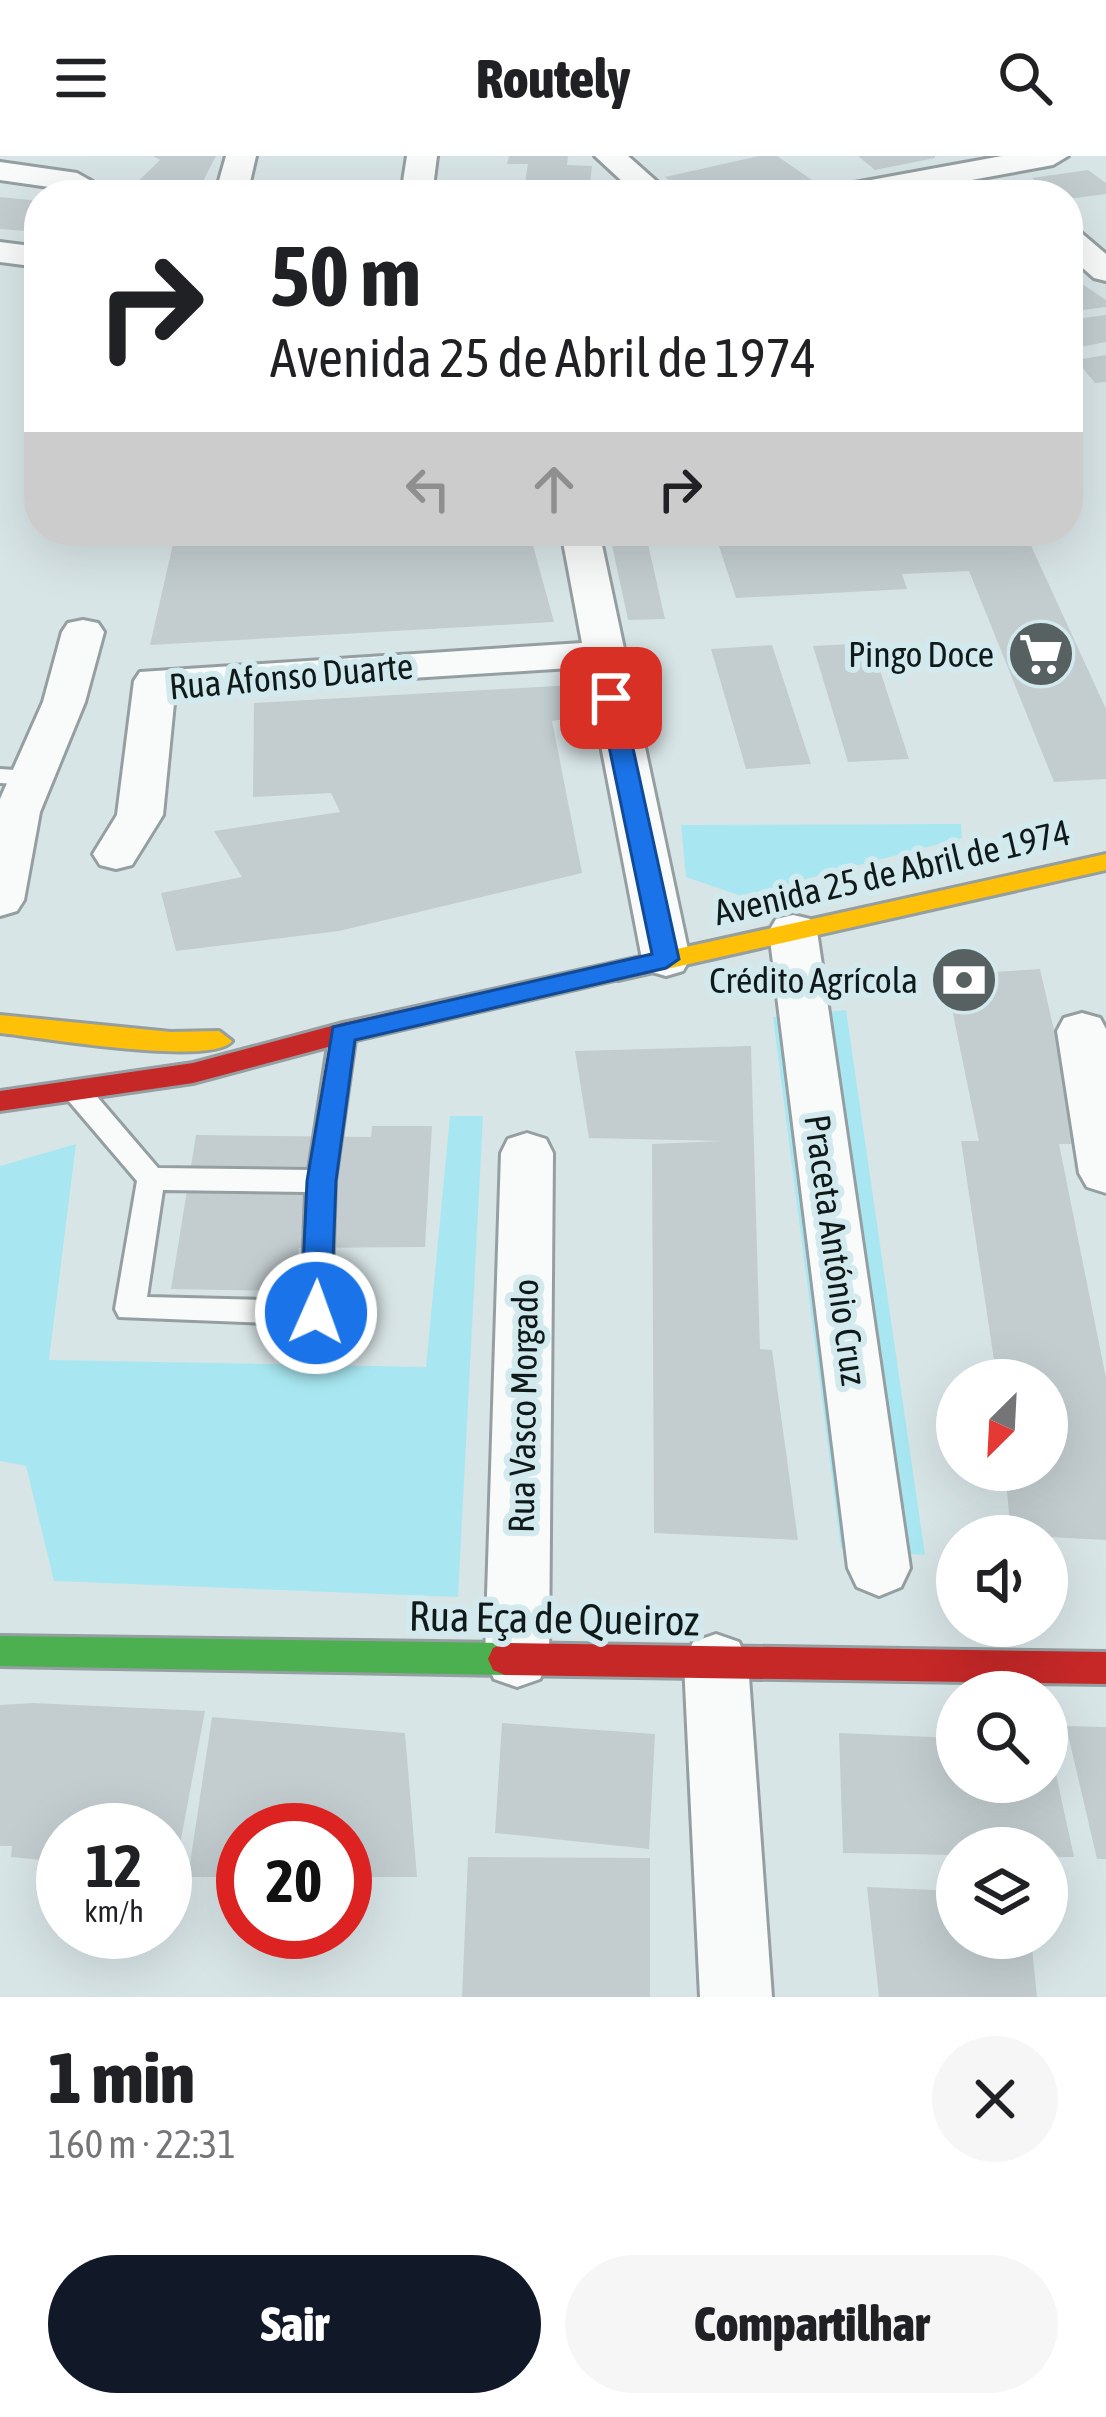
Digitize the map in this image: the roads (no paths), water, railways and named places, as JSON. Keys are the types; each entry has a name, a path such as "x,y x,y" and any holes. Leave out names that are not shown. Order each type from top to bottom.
{"street":[{"path":"610,156 638,180"},
{"path":"901,180 976,162 1053,156"},
{"path":"0,170 64,180"},
{"path":"1083,251 1106,271"},
{"path":"583,546 666,959"},
{"path":"0,899 12,800 68,688 82,632"},
{"name":"Rua Afonso Duarte","path":"116,854 140,815 155,681 602,654"},
{"path":"68,688 155,681"},
{"name":"Avenida 25 de Abril de 1974","path":"0,1102 193,1073 666,959 1106,862"},
{"name":"Praceta António Cruz","path":"793,931 879,1568"},
{"name":"Avenida 25 de Abril de 1974","path":"0,1024 171,1042 343,1034"},
{"path":"1082,1031 1106,1173"},
{"name":"Rua Vasco Morgado","path":"517,1658 527,1153"},
{"name":"Rua Eça de Queiroz","path":"0,1651 1106,1668"},
{"path":"716,1663 736,1997"}],"lane":[{"path":"151,1179 130,1309 316,1313 321,1181 343,1034"},
{"path":"77,1092 151,1179 321,1181"}],"place":[{"name":"Pingo Doce","path":"1041,654"},
{"name":"Crédito Agrícola","path":"964,980"}]}
